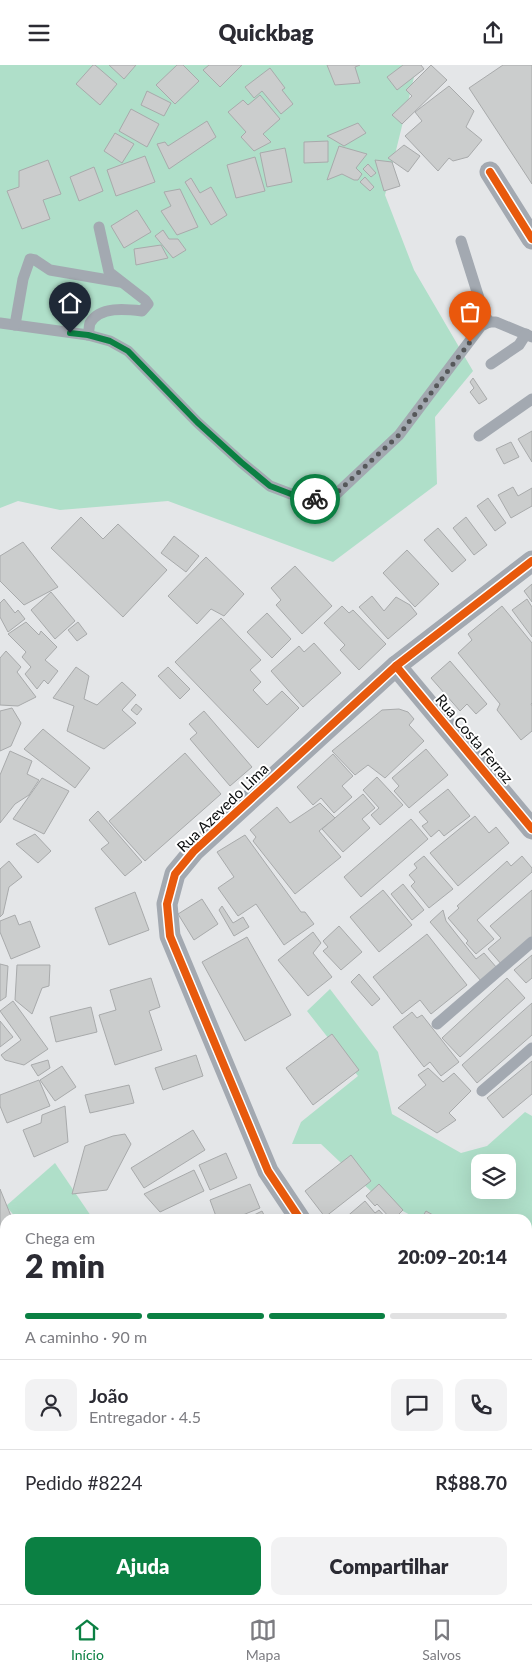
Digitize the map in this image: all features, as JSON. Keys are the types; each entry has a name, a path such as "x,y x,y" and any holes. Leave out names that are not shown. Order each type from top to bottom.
{"street":[{"path":"490,172 532,239"},
{"name":"Rua Azevedo Lima","path":"297,1214 268,1171 170,937 167,904 176,874 194,851 396,666 532,561"},
{"name":"Rua Costa Ferraz","path":"396,666 532,829"}],"lane":[{"path":"88,335 90,324 96,317 108,310 130,309 142,311 148,305 146,300 110,272 99,227"},
{"path":"461,241 484,314 489,322"},
{"path":"16,325 23,279 28,261 32,259 50,270 122,283"},
{"path":"0,323 88,335 110,341 128,351 197,422 270,486 312,499 330,499 399,435 481,326 489,322 496,322 529,335 519,345 491,364"},
{"path":"479,436 532,399"},
{"path":"437,1024 532,942"},
{"path":"482,1091 532,1048"}],"green space":[{"path":"0,65 417,65 385,195 414,270 473,371 435,417 437,484 333,562 168,501 60,510 18,501 0,508"},
{"path":"330,989 378,1052 392,1114 461,1153 487,1146 525,1112 532,1116 532,1214 408,1214 377,1197 321,1144 292,1144 301,1122 358,1076 307,1011"},
{"path":"55,1163 90,1214 13,1214 6,1206"}],"building":[{"path":"93,65 117,84 100,105 76,84"},
{"path":"109,65 136,65 124,79"},
{"path":"177,65 183,65 199,81 175,104 156,85"},
{"path":"209,65 242,65 220,87 203,70"},
{"path":"327,65 360,65 355,67 360,83 335,85"},
{"path":"403,65 421,65 424,69 397,90 387,77"},
{"path":"431,65 447,80 402,124 392,115 412,96 406,90"},
{"path":"503,65 532,65 532,184 469,88"},
{"path":"270,68 285,88 282,90 293,104 281,114 262,91 254,98 245,87"},
{"path":"449,86 474,111 466,127 482,140 468,157 453,161 449,158 438,171 405,136 422,121 415,112"},
{"path":"147,91 171,103 164,116 141,105"},
{"path":"260,95 280,119 263,134 271,142 254,151 241,137 246,132 228,112 243,100 248,105"},
{"path":"131,109 159,124 147,147 119,131"},
{"path":"207,121 216,137 169,169 157,144 165,142 168,146"},
{"path":"358,123 366,133 344,146 327,136"},
{"path":"115,133 134,144 122,163 104,151"},
{"path":"328,141 328,162 304,163 304,142"},
{"path":"404,145 420,156 408,172 388,158"},
{"path":"339,146 367,154 356,168 362,174 358,180 342,174 327,180"},
{"path":"285,148 292,182 267,187 260,153"},
{"path":"145,156 155,182 116,196 107,170"},
{"path":"255,157 265,191 236,198 227,165"},
{"path":"48,160 61,194 43,200 50,219 22,229 7,191 19,187 19,171"},
{"path":"375,160 392,162 400,186 384,191"},
{"path":"368,164 376,173 371,177 363,169"},
{"path":"94,167 103,191 79,201 70,177"},
{"path":"365,177 374,187 370,191 360,182"},
{"path":"191,178 200,193 211,187 227,215 211,225 185,182"},
{"path":"180,189 198,227 177,235 161,211 171,206 164,192"},
{"path":"137,210 151,232 124,248 111,226"},
{"path":"163,230 169,239 178,239 186,250 173,258 155,236"},
{"path":"161,245 168,258 136,265 134,249"},
{"path":"473,378 487,399 479,404 470,392 474,388 470,382"},
{"path":"532,431 532,462 518,439"},
{"path":"511,442 519,457 504,464 496,449"},
{"path":"513,487 518,496 532,488 532,506 511,518 498,495"},
{"path":"488,498 506,523 495,531 477,506"},
{"path":"81,517 103,539 118,524 167,570 123,617 51,548"},
{"path":"466,517 487,545 474,555 453,528"},
{"path":"438,528 466,560 452,572 424,540"},
{"path":"174,536 199,556 186,572 161,553"},
{"path":"23,542 58,587 24,605 0,581 0,556"},
{"path":"407,550 439,584 415,607 383,573"},
{"path":"206,557 244,594 224,616 211,609 197,624 168,596"},
{"path":"295,566 332,606 302,634 276,605 281,600 271,588"},
{"path":"532,584 532,602 524,591"},
{"path":"51,592 75,621 55,639 31,610"},
{"path":"372,596 384,611 396,597 410,605 417,614 388,639 359,607"},
{"path":"4,599 15,613 18,610 25,619 8,632 0,617 0,603"},
{"path":"527,599 532,607 532,637 512,610"},
{"path":"342,606 349,613 353,610 386,644 359,670 340,650 345,645 324,623"},
{"path":"502,606 532,643 532,731 521,740 497,710 500,704 458,653 472,640 468,634"},
{"path":"267,613 291,639 272,658 247,632"},
{"path":"221,618 261,660 250,670 261,682 253,690 267,705 282,691 299,708 258,748 175,662"},
{"path":"26,622 39,635 41,631 57,647 45,660 58,671 48,684 44,680 37,689 25,674 31,667 22,657 26,652 8,634"},
{"path":"78,622 87,634 77,641 68,630"},
{"path":"314,643 341,673 303,707 271,671 299,646 304,652"},
{"path":"6,651 21,667 17,672 36,697 18,706 0,705 0,658"},
{"path":"450,661 487,704 476,714 467,704 460,711 431,678"},
{"path":"76,667 89,676 84,699 97,705 122,682 136,695 122,710 136,723 104,749 67,731 74,706 53,698"},
{"path":"168,667 190,689 180,699 158,676"},
{"path":"136,704 142,709 137,715 131,710"},
{"path":"12,708 21,723 11,746 0,751 0,711"},
{"path":"399,709 408,712 414,719 409,725 424,741 385,778 368,765 355,775 332,751 382,710"},
{"path":"204,711 252,767 230,786 190,739 197,733 189,724"},
{"path":"43,729 90,768 75,788 24,749"},
{"path":"426,749 448,775 409,808 394,791 399,786 392,778"},
{"path":"10,751 32,761 27,774 39,780 29,795 15,804 0,823 0,775"},
{"path":"185,753 221,794 145,861 109,821"},
{"path":"333,754 353,776 342,786 352,797 334,813 321,798 313,805 297,787"},
{"path":"377,777 403,805 380,825 371,815 379,808 363,790"},
{"path":"42,778 69,791 44,834 13,819"},
{"path":"448,789 470,816 444,836 439,830 431,837 422,826 428,822 419,812"},
{"path":"363,794 375,808 362,819 370,828 343,852 322,829"},
{"path":"320,803 335,818 319,831 341,857 295,894 253,841 256,837 250,830 277,807 290,823"},
{"path":"98,811 142,862 125,876 101,849 109,843 89,820"},
{"path":"475,816 489,833 496,827 509,843 458,886 430,853"},
{"path":"411,819 428,839 361,897 344,877"},
{"path":"35,834 51,851 38,863 16,844"},
{"path":"245,835 301,912 305,912 314,924 284,945 256,904 238,916 218,888 234,877 217,852"},
{"path":"424,856 453,889 429,908 411,886 415,882 409,875 417,868 414,864"},
{"path":"522,856 532,868 532,872 477,920 494,939 476,954 466,943 468,941 448,918 459,908 457,906 507,861 511,866"},
{"path":"9,861 22,877 9,887 3,914 0,917 0,869"},
{"path":"403,884 424,910 412,920 391,894"},
{"path":"383,890 412,925 379,952 350,917"},
{"path":"532,890 532,940 502,965 488,949 501,938 490,926"},
{"path":"135,892 149,930 109,945 95,908"},
{"path":"202,899 218,924 194,940 178,914"},
{"path":"222,906 233,923 243,917 249,927 234,936 219,910"},
{"path":"443,910 446,921 476,959 484,953 497,968 481,981 430,922"},
{"path":"15,915 19,925 30,921 40,947 11,959 0,932 0,921"},
{"path":"339,926 362,952 341,970 323,951 328,947 323,941"},
{"path":"313,932 321,943 313,953 332,977 308,996 278,960"},
{"path":"427,934 467,985 431,1014 420,1000 402,1014 373,977"},
{"path":"247,937 291,1015 245,1041 202,962"},
{"path":"532,955 532,978 526,983 514,970"},
{"path":"0,964 8,966 6,997 0,1001"},
{"path":"17,965 50,965 49,986 42,988 32,1014 15,1000"},
{"path":"359,974 380,999 372,1006 351,982"},
{"path":"151,978 160,1007 149,1011 162,1050 115,1065 99,1015 116,1010 110,990"},
{"path":"507,978 525,998 460,1057 442,1038"},
{"path":"13,1001 48,1049 24,1065 5,1060 1,1055 21,1040 0,1011"},
{"path":"532,1003 532,1035 477,1083 462,1065"},
{"path":"91,1007 97,1032 56,1042 50,1017"},
{"path":"412,1012 417,1018 422,1015 459,1062 441,1076 430,1062 424,1067 393,1027"},
{"path":"0,1021 13,1037 0,1047"},
{"path":"332,1034 359,1070 313,1105 286,1068"},
{"path":"196,1055 203,1076 163,1090 155,1068"},
{"path":"48,1060 50,1068 38,1076 31,1065"},
{"path":"532,1061 532,1094 503,1118 487,1098"},
{"path":"62,1066 76,1087 55,1101 40,1080"},
{"path":"428,1068 443,1082 454,1073 471,1091 449,1113 456,1120 437,1133 398,1108 426,1085 418,1075"},
{"path":"39,1080 50,1106 7,1123 0,1106 0,1095"},
{"path":"129,1085 134,1103 90,1113 85,1095"},
{"path":"65,1106 68,1142 34,1157 23,1130 41,1123 42,1115"},
{"path":"193,1130 205,1150 144,1188 131,1168"},
{"path":"125,1134 131,1144 107,1190 72,1194 85,1146 113,1136"},
{"path":"226,1153 237,1178 210,1190 199,1165"},
{"path":"351,1155 371,1181 329,1214 323,1214 305,1191"},
{"path":"194,1170 204,1191 160,1212 144,1194"},
{"path":"250,1184 260,1208 245,1214 215,1214 210,1200"},
{"path":"379,1184 403,1210 399,1214 386,1214 377,1204 375,1206 366,1196"},
{"path":"0,1189 10,1214 0,1214"},
{"path":"365,1201 375,1213 379,1210 383,1214 350,1214"}],"cycle path":[{"path":"490,172 532,239"},
{"path":"297,1214 268,1171 170,936 167,904 175,874 194,851 396,666 532,561"},
{"path":"396,666 532,829"}],"way so far":[{"path":"315,499 330,499 399,435 470,342"}],"route":[{"path":"70,333 88,335 110,341 128,351 197,422 270,486 291,494 315,499"}]}
